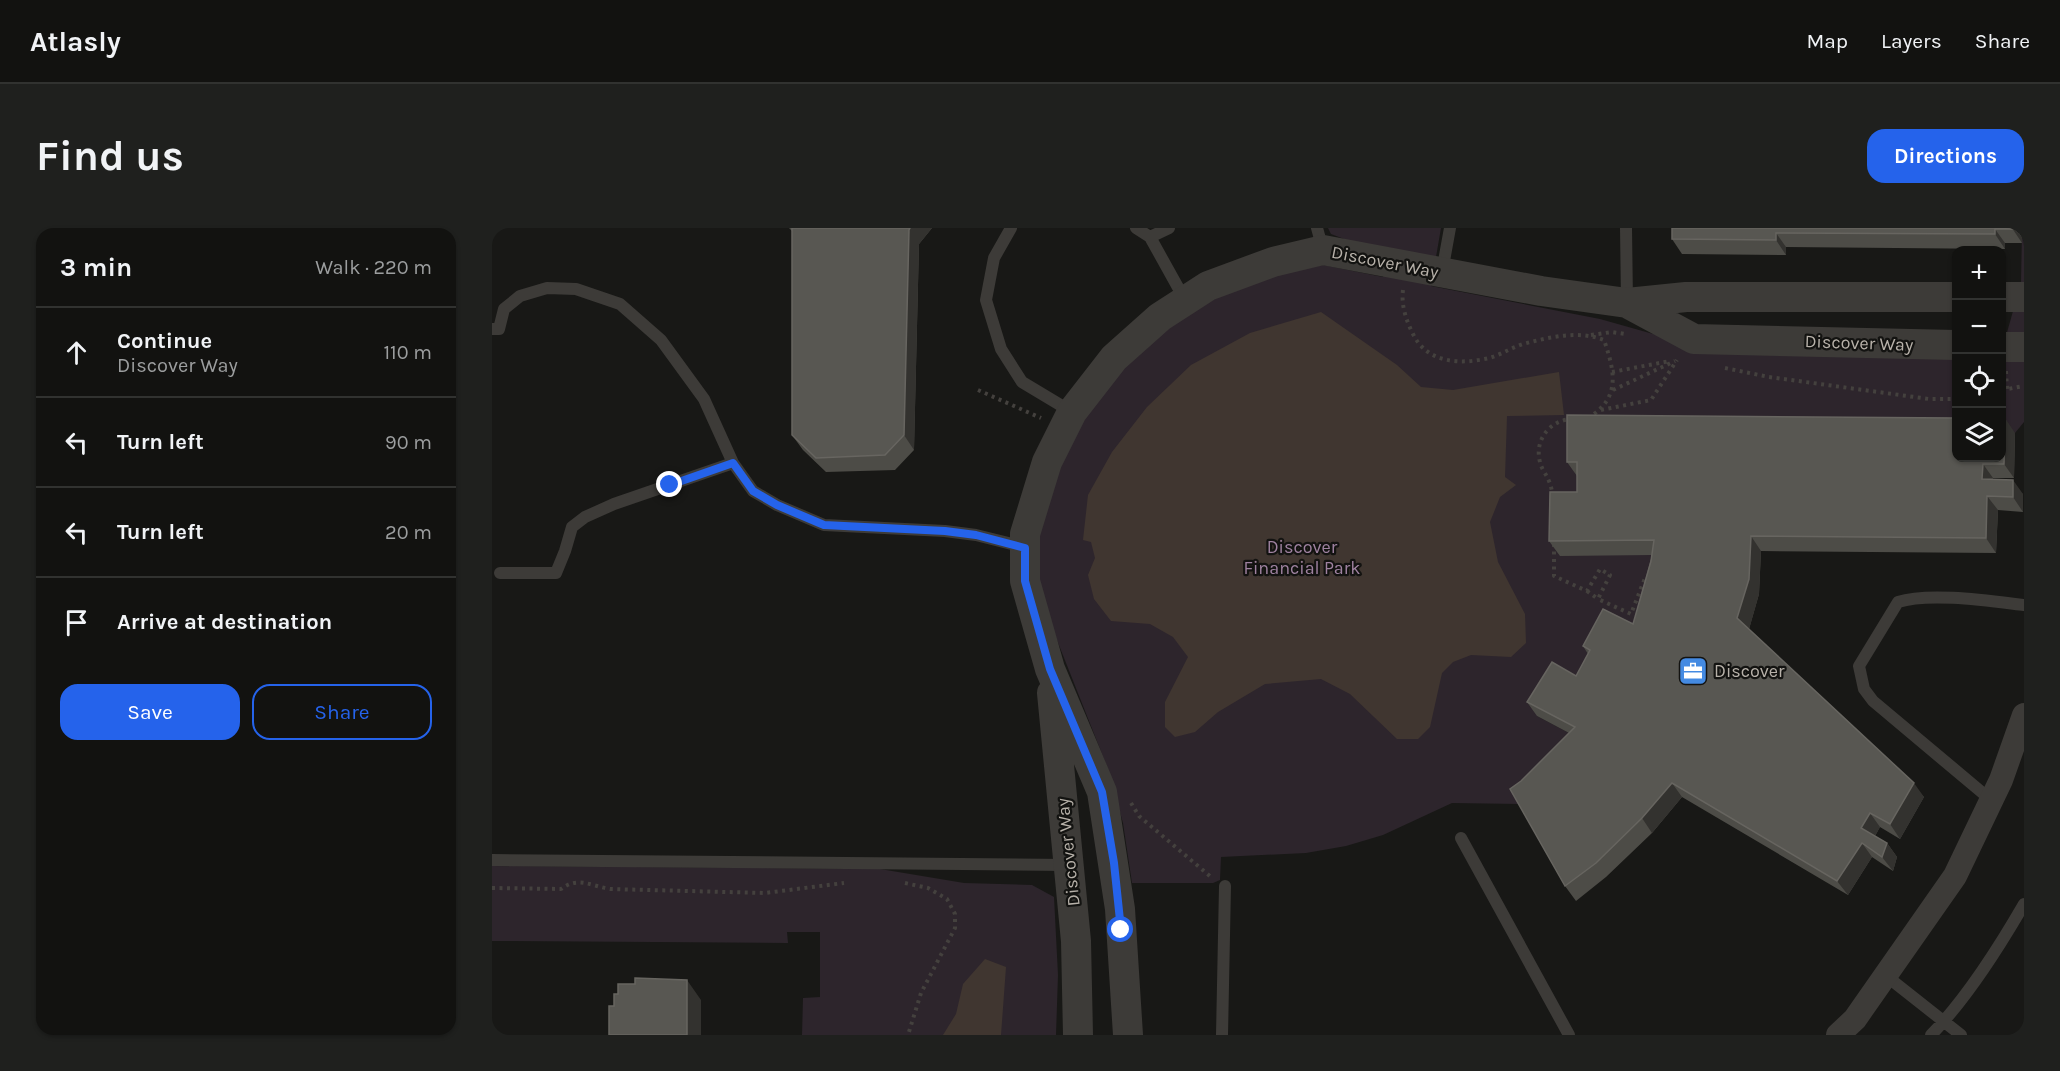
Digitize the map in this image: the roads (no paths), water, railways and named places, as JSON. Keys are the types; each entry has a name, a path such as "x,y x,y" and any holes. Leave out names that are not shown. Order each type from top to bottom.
{"street":[{"name":"Discover Way","path":"1128,1035 1120,909 1102,792 1050,669 1025,581 1025,534 1047,462 1068,420 1114,358 1160,317 1209,286 1273,262 1320,239 1442,272 1540,291 1627,303 1686,297 1952,297"},
{"path":"2006,297 2024,297"},
{"name":"Discover Way","path":"1627,303 1694,339 1952,345"},
{"path":"2006,347 2024,347"},
{"name":"Discover Way","path":"1050,669 1077,941 1078,1035"},
{"path":"1838,1035 1855,1019 1955,876 2001,780 2024,715"}],"lane":[{"path":"1011,228 994,258 986,300 1001,349 1022,382 1068,420"},
{"path":"1136,228 1150,237 1185,301"},
{"path":"1150,237 1169,228"},
{"path":"1442,272 1450,228"},
{"path":"1626,228 1627,303"},
{"path":"492,329 499,329 504,309 519,296 547,288 576,289 620,304 662,340 704,399 733,463 753,491 777,505 824,525 945,531 976,535 1025,548"},
{"path":"500,573 556,573 572,527 585,517 614,504 733,463"},
{"path":"1991,800 1873,701 1864,689 1859,666 1898,602 1910,598 1975,599 2024,605"},
{"path":"1461,838 1569,1035"},
{"path":"492,860 1069,865"},
{"path":"1221,884 1222,1035"},
{"path":"1931,1035 1944,1022 2003,941 2024,904"},
{"path":"1885,975 1961,1035"}],"place":[{"name":"Discover","path":"1693,671"}],"park label":[{"name":"Discover Financial Park","path":"1302,557"}]}
